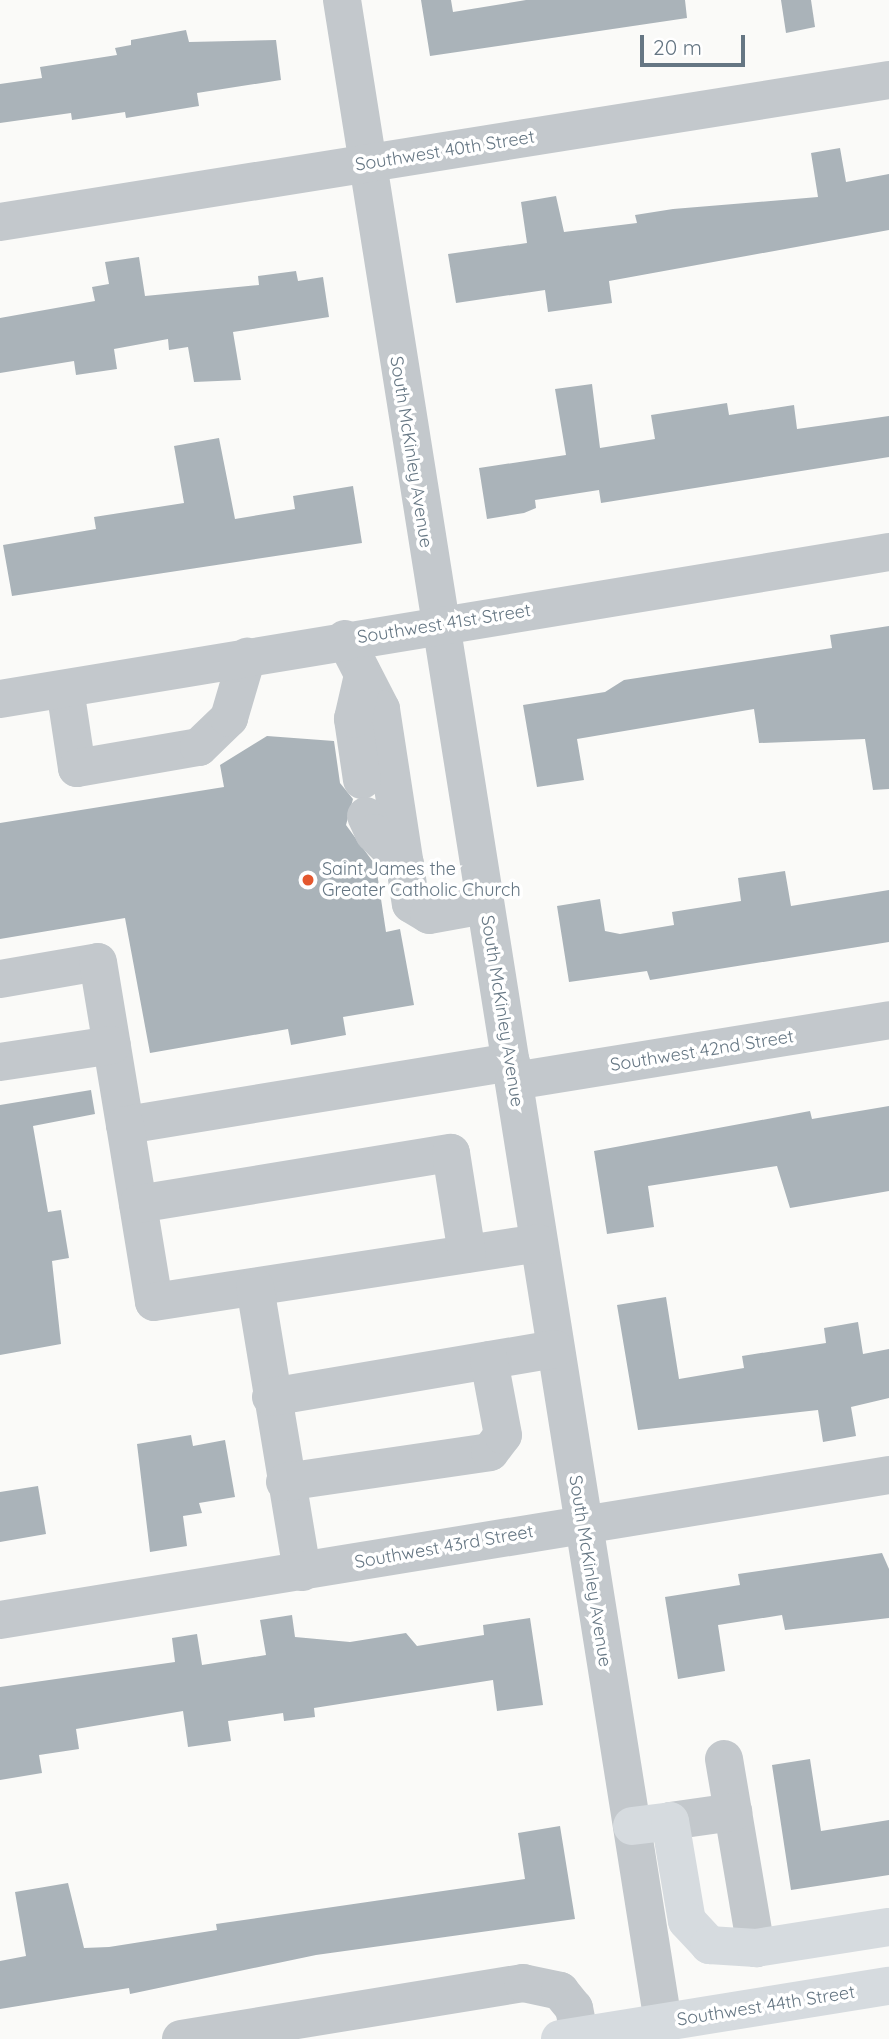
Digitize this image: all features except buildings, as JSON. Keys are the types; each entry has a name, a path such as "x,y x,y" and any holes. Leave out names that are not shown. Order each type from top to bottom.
{"main road":[{"path":"632,1826 670,1821 687,1922 709,1945 756,1948 889,1927"},
{"name":"Southwest 44th Street","path":"573,2038 889,1986"}],"street":[{"name":"South McKinley Avenue","path":"342,0 438,625 512,1071 663,2023"},
{"name":"Southwest 40th Street","path":"0,222 889,80"},
{"name":"Southwest 41st Street","path":"0,699 345,639 889,552"},
{"path":"345,639 381,709 405,864 418,912 484,905"},
{"path":"65,689 77,768 199,747 229,718 247,657"},
{"path":"363,675 353,719 364,798 374,833 405,864"},
{"path":"0,979 98,962 154,1302 539,1243"},
{"name":"Southwest 42nd Street","path":"125,1125 889,1020"},
{"path":"0,1062 112,1045"},
{"path":"138,1204 451,1153 467,1254"},
{"path":"255,1287 285,1482 302,1572"},
{"path":"271,1397 555,1349"},
{"path":"285,1482 490,1452 503,1435 489,1360"},
{"name":"Southwest 43rd Street","path":"0,1620 889,1475"},
{"path":"724,1759 756,1948"},
{"path":"670,1821 733,1812"},
{"path":"181,2039 523,1983 560,1991 574,2008 573,2038"}],"place":[{"name":"Saint James the Greater Catholic Church","path":"308,880"}]}
